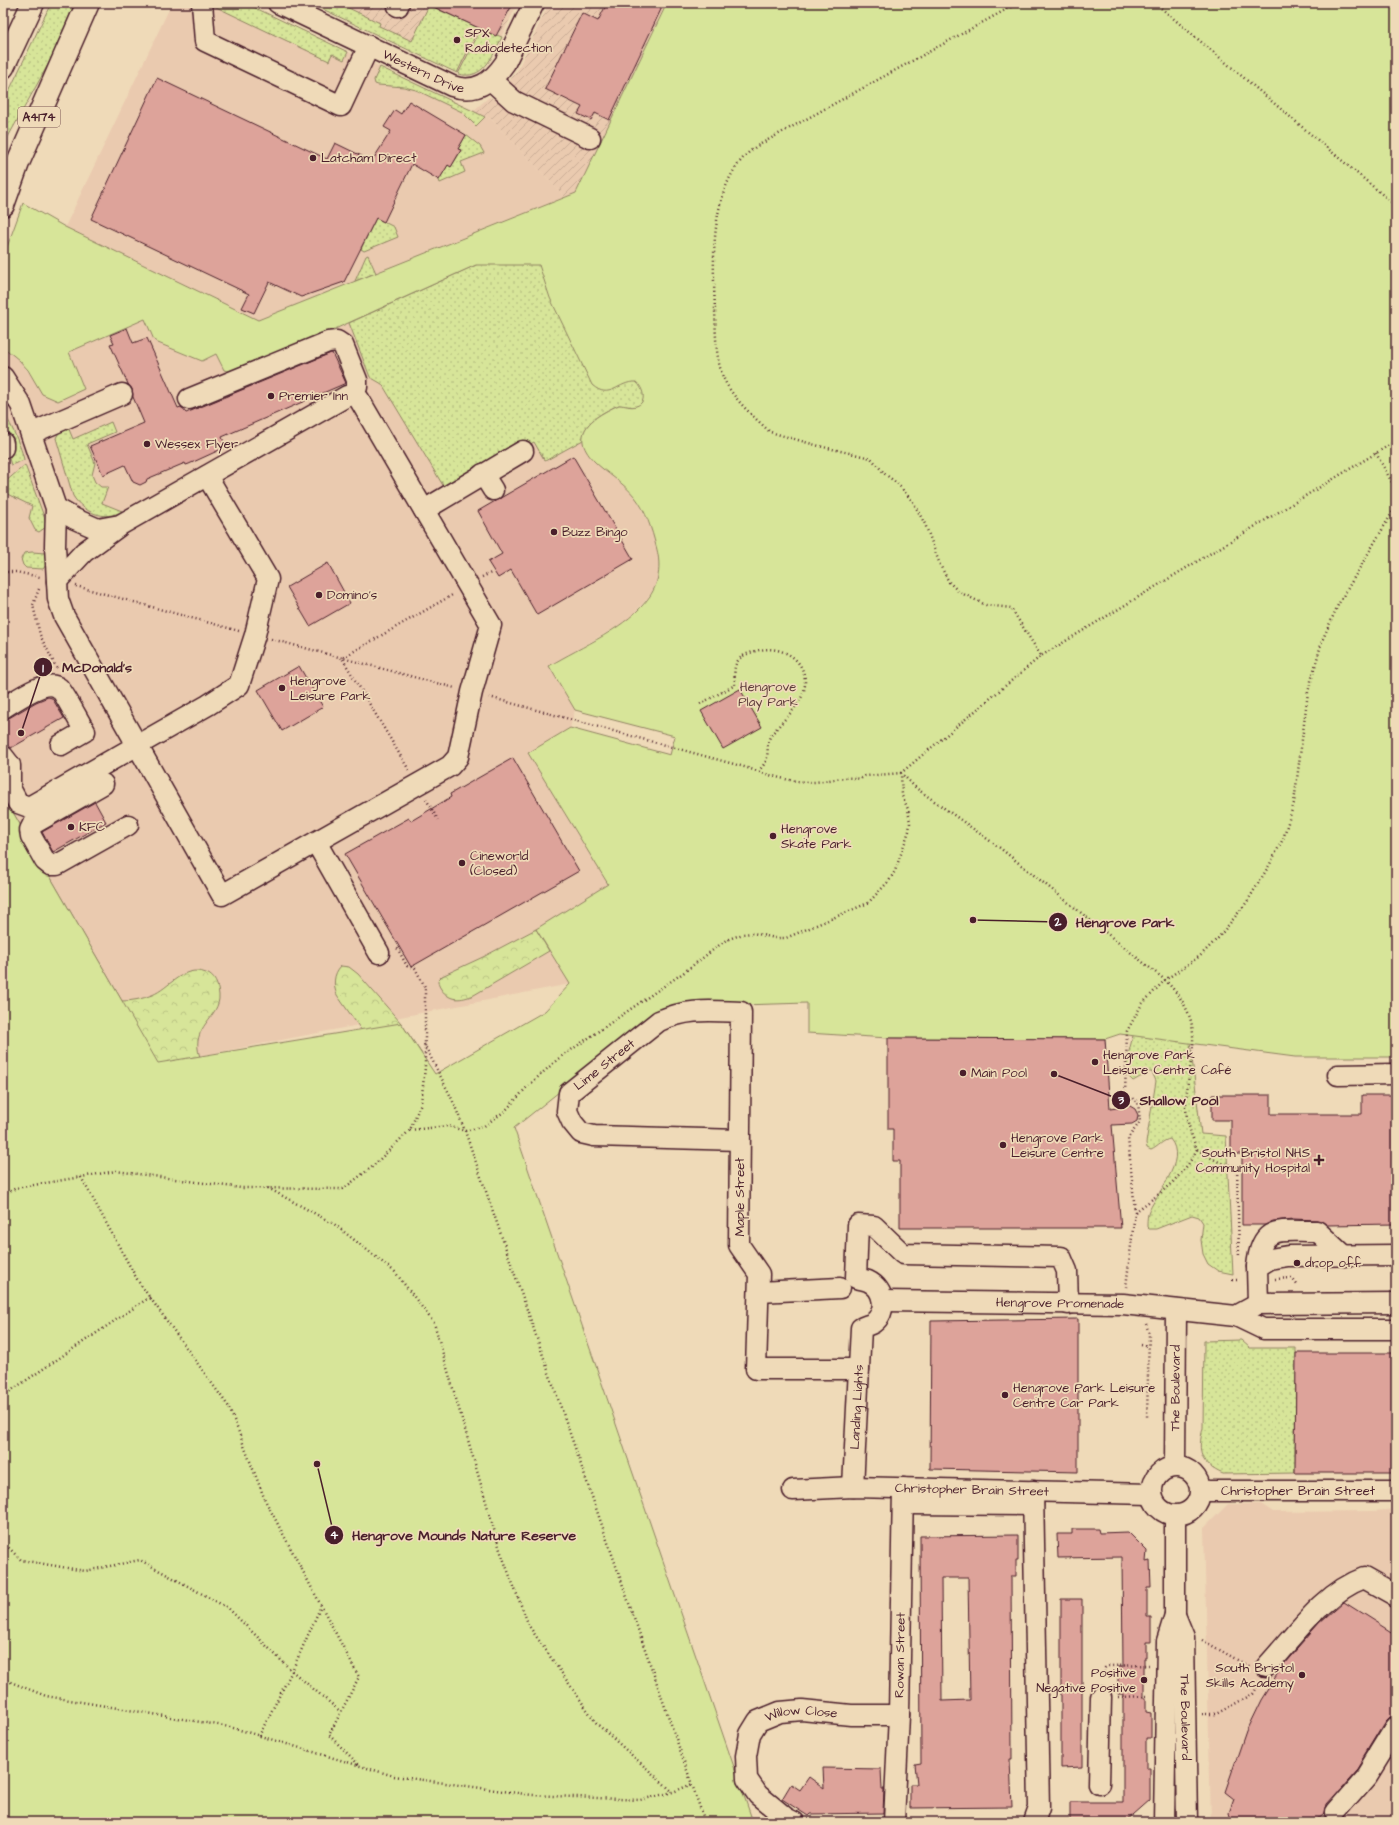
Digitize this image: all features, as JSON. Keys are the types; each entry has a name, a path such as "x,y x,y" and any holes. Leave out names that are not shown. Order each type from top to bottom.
{"highway":[{"path":"3,67 33,3"},
{"name":"A4174","path":"3,205 18,163 88,3"},
{"path":"3,179 18,163"}],"street":[{"path":"202,3 205,41 342,106 369,46"},
{"name":"Western Drive","path":"278,3 460,88 473,88 481,86 491,80 505,63 534,3"},
{"path":"491,80 514,101 590,138"},
{"path":"189,399 328,342 337,341 343,345 354,371 358,387 354,395"},
{"path":"5,383 21,405 32,433 56,508 57,581 58,599 64,616 222,895 450,766 458,757 472,692 491,625 359,399 354,395 347,396 120,525 84,552 57,581"},
{"path":"32,433 122,394"},
{"path":"424,510 488,482 523,451"},
{"path":"6,764 12,793 18,803 29,808 136,745 208,705 239,685 255,635 268,579 207,476"},
{"path":"56,508 75,520 98,529 120,525"},
{"path":"3,708 41,687 50,685 60,689 85,732 61,745"},
{"path":"103,784 33,824 30,830 31,836 45,861 50,865 57,865 128,825"},
{"path":"316,842 379,953"},
{"name":"Lime Street","path":"740,1140 594,1136 581,1133 572,1122 567,1111 569,1092 659,1021 673,1015 692,1010 741,1012"},
{"name":"Maple Street","path":"741,1012 739,1246 759,1274 756,1369 859,1369"},
{"path":"1338,1075 1396,1074"},
{"path":"883,1301 881,1293 875,1286 868,1281 856,1278 858,1225 874,1226 903,1254 1061,1257 1068,1271 1068,1304"},
{"path":"1246,1268 1259,1251 1264,1239 1272,1232 1317,1231 1344,1256"},
{"path":"1246,1268 1270,1259 1288,1256 1396,1255"},
{"path":"1246,1268 1258,1304"},
{"path":"759,1292 840,1288"},
{"name":"Hengrove Promenade","path":"883,1301 1123,1304 1236,1316 1263,1329 1396,1329"},
{"name":"Landing Lights","path":"854,1487 861,1328 873,1323 881,1313 883,1301"},
{"path":"1236,1316 1258,1304 1396,1303"},
{"name":"The Boulevard","path":"1175,1466 1176,1310"},
{"path":"1175,1466 1188,1470 1197,1479 1201,1492 1198,1501 1188,1513 1174,1516 1165,1514 1156,1506 1151,1494 1153,1482 1162,1471 1175,1466"},
{"name":"Christopher Brain Street","path":"794,1490 854,1487 906,1496 1033,1498 1151,1494"},
{"name":"Christopher Brain Street","path":"1201,1492 1396,1491"},
{"name":"Rowan Street","path":"894,1822 906,1496"},
{"path":"1033,1498 1040,1808 1034,1822"},
{"name":"The Boulevard","path":"1164,1822 1167,1641 1175,1615 1174,1516"},
{"path":"1259,1672 1326,1600 1349,1584 1364,1578 1396,1596"},
{"name":"The Boulevard","path":"1175,1615 1184,1637 1186,1822"},
{"path":"1099,1784 1101,1697"},
{"name":"Willow Close","path":"794,1822 786,1818 758,1795 747,1779 746,1756 750,1734 758,1720 780,1712 802,1710 851,1715 899,1715"},
{"path":"1334,1813 1367,1775 1396,1728"}],"path":[{"path":"1018,3 764,142 741,160 733,173 721,202 716,230 714,290 720,365 725,380 737,399 770,432 819,446 864,455 873,460 885,474 894,480 913,502 925,524 940,565 949,582 960,592 986,605 1011,608 1041,656"},
{"path":"1155,3 1396,206"},
{"path":"410,1130 443,1126 465,1131 484,1126 500,1115 537,1077 558,1059 684,973 726,940 743,934 786,938 859,907 875,897 883,889 895,871 909,831 910,816 902,796 901,773 1041,656 1396,441"},
{"path":"1376,453 1396,490"},
{"path":"1123,1304 1135,1212 1128,1138 1140,1122 1138,1102 1125,1094 1127,1031 1142,1004 1164,980 1200,956 1218,938 1247,902 1277,851 1287,827 1294,803 1308,692 1322,641 1338,605 1396,506"},
{"path":"3,572 16,572"},
{"path":"438,820 342,658 491,573"},
{"path":"700,704 735,685 735,666 742,656 759,649 774,648 785,653 796,661 802,671 805,682 802,695 792,711 769,739 766,760 760,771"},
{"path":"916,788 1000,848 1164,980 1178,994 1186,1007 1192,1026 1194,1041 1186,1106 1191,1134 1197,1149 1216,1162 1227,1166 1242,1166"},
{"path":"3,1195 16,1188 116,1171 241,1188 343,1189 372,1167 410,1130 421,1103 425,1068 425,987 415,968 407,966 395,945 379,953"},
{"path":"424,1044 452,1099 465,1131 705,1822"},
{"path":"1135,1212 1182,1174 1192,1160 1197,1149"},
{"path":"1232,1280 1240,1280 1246,1268 1237,1166"},
{"path":"81,1177 138,1281 230,1407 265,1500 359,1677 329,1734 360,1766"},
{"path":"268,1188 334,1224 395,1272 434,1323 500,1550 529,1626 597,1724 674,1792"},
{"path":"3,1396 150,1297"},
{"path":"1142,1319 1146,1323 1149,1333 1147,1418"},
{"path":"1141,1345 1148,1346"},
{"path":"3,1542 21,1560 85,1571 140,1560 228,1608 292,1670 341,1712"},
{"path":"260,1736 321,1606"},
{"path":"1184,1637 1200,1638 1259,1672 1254,1694 1216,1714 1185,1715"},
{"path":"1103,1676 1103,1671 1108,1666 1155,1665"},
{"path":"3,1679 46,1696 230,1727 394,1776 532,1795 640,1800 674,1792 692,1784"},
{"path":"1101,1697 1165,1696"}],"shaded area":[{"name":"Latcham Direct","path":"172,3 245,3 491,119 565,197 258,320 65,227"},
{"name":"SPX Radiodetection","path":"310,3 518,3 488,63 475,74 466,76"},
{"path":"549,3 667,3 576,193 565,197 491,119 473,111 489,97 502,102 514,92 509,82 518,69"},
{"name":"Hengrove Leisure Park","path":"145,319 154,340 158,343 201,361 216,354 222,367 227,372 249,368 349,323 370,376 382,384 534,442 545,461 583,440 586,449 596,462 626,487 636,498 653,532 658,552 660,566 657,582 650,595 628,620 549,666 575,710 570,728 528,753 608,884 570,984 158,1064 3,795 3,347 19,360 36,382 69,352"},
{"name":"South Bristol Skills Academy","path":"1228,1504 1261,1504 1273,1512 1374,1511 1396,1509 1396,1822 1211,1822 1204,1528"}],"green space":[{"path":"51,3 75,3 50,61 3,146 3,101"},
{"path":"210,3 245,3 348,52 344,60 332,54 329,61"},
{"path":"310,3 338,3 380,23 379,26 412,41 430,3 439,10 479,28 457,73"},
{"name":"Hengrove Play Park","path":"667,3 1396,3 1396,1057 1295,1057 1120,1034 1105,1039 888,1038 807,1033 807,1003 675,1007 655,1015 514,1128 753,1822 13,1822 3,1818 3,795 158,1063 401,1023 435,1074 545,1011 570,984 536,929 608,884 528,753 570,728 670,755 675,736 575,710 549,666 604,636 630,618 650,596 656,584 659,572 659,559 653,534 639,502 625,487 594,461 586,451 583,442 583,434 587,427 601,414 619,405 632,407 640,404 643,398 641,387 636,382 630,382 609,391 604,391 592,385 550,298 539,265 476,265 249,368 232,372 224,370 216,354 202,361 158,343 154,340 145,319 69,352 84,389 58,401 42,394 28,370 19,360 3,347 3,258 23,203 65,227 258,320 576,193"},
{"path":"481,29 502,37 495,52 481,70 474,74 458,74"},
{"path":"380,67 485,117 476,126 462,112 416,90 404,87 375,84 374,80"},
{"path":"466,135 480,146 484,153 461,162 465,172 440,183 439,180 448,165 451,167 461,151 458,149"},
{"path":"376,218 394,227 398,237 364,251 361,249"},
{"path":"535,238 724,388 633,407 619,405 607,410 595,418 586,428 583,440 545,461 534,442 447,492 382,384 370,377 349,323"},
{"path":"368,255 376,273 355,281 366,256"},
{"path":"3,412 9,421 24,460 11,465 3,439"},
{"path":"111,422 115,432 87,444 95,463 92,475 95,482 101,487 108,487 102,503 122,511 109,516 95,514 88,511 77,502 73,496 56,438 59,432 68,427 73,439"},
{"path":"25,465 46,522 46,527 39,532 35,530 29,518 32,506 3,492 5,482"},
{"path":"24,553 45,553 46,565 43,569 26,568 23,565 21,559"},
{"path":"3,795 122,1001 137,1000 152,995 159,992 177,978 190,972 198,971 212,976 219,991 218,1003 199,1038 198,1047 200,1057 364,1034 337,995 334,984 335,976 341,966 349,967 358,974 401,1023 422,1054 193,1153"},
{"path":"536,929 549,951 469,997 460,999 452,998 444,993 440,988 438,980 442,976 483,957"},
{"path":"1137,1020 1189,1033 1201,1134 1226,1136 1233,1274 1218,1271 1208,1264 1203,1254 1201,1240 1203,1223 1199,1217 1192,1215 1156,1229 1149,1229 1147,1227 1147,1219 1151,1206 1173,1167 1175,1148 1170,1139 1151,1150 1147,1148 1146,1143 1156,1081 1152,1072 1149,1072 1133,1081 1127,1075 1127,1059"},
{"path":"1241,1340 1250,1348 1296,1348 1295,1473 1223,1474 1209,1466 1202,1456 1200,1444 1203,1428 1204,1341"}],"building":[{"path":"425,3 513,3 496,36"},
{"path":"607,3 664,3 609,120 595,113 591,120 578,114 582,107 545,89 582,13 598,21"},
{"path":"157,78 327,159 335,143 372,161 391,131 384,127 395,110 401,114 409,101 466,135 458,149 461,150 451,167 448,165 439,180 412,164 384,222 376,218 344,282 301,297 269,282 254,313 242,308 249,294 91,219"},
{"path":"127,328 133,343 147,338 178,408 181,407 186,413 331,353 346,383 222,437 226,447 189,464 186,465 185,463 147,479 146,482 140,485 133,482 125,465 103,475 90,446 144,423 133,397 132,389 128,384 110,344 114,343 110,335"},
{"name":"Buzz Bingo","path":"573,456 633,559 537,615 511,570 498,578 488,562 502,554 478,511"},
{"name":"Domino's","path":"328,563 350,603 310,626 287,587"},
{"path":"299,666 323,707 282,731 258,690"},
{"path":"740,689 762,727 723,749 701,711"},
{"path":"48,697 52,698 64,718 11,748 3,745 3,719 9,718 36,702"},
{"name":"Cineworld (Closed)","path":"513,758 579,871 411,967 345,854 409,818 411,821 451,797 450,794"},
{"name":"KFC","path":"95,802 106,822 53,852 42,832"},
{"name":"Hengrove Park Leisure Centre","path":"888,1038 1105,1039 1110,1109 1130,1106 1135,1109 1138,1115 1137,1121 1132,1124 1112,1125 1121,1228 900,1228 900,1161 893,1161 893,1129 888,1129"},
{"name":"South Bristol NHS Community Hospital","path":"1212,1095 1271,1095 1271,1114 1362,1114 1362,1095 1396,1095 1396,1224 1327,1225 1317,1220 1293,1219 1273,1221 1265,1225 1242,1225 1242,1154 1231,1154 1231,1120 1212,1120"},
{"name":"Hengrove Park Leisure Centre Car Park","path":"1078,1319 1078,1472 930,1469 931,1321"},
{"path":"1296,1353 1396,1353 1396,1473 1295,1473"},
{"path":"1072,1529 1098,1529 1099,1533 1128,1532 1147,1551 1146,1562 1150,1561 1151,1587 1147,1587 1147,1617 1151,1617 1151,1642 1146,1642 1146,1658 1144,1658 1144,1698 1146,1698 1146,1712 1151,1713 1151,1739 1146,1739 1146,1768 1150,1768 1150,1800 1125,1822 1070,1822 1070,1802 1123,1802 1123,1694 1118,1694 1118,1667 1123,1667 1122,1557 1058,1558 1057,1534 1072,1534"},
{"path":"1018,1535 1018,1560 1016,1560 1016,1576 1011,1576 1012,1759 1010,1759 1012,1807 910,1808 910,1784 917,1784 915,1764 921,1763 920,1536","holes":["941,1578 968,1578 970,1700 942,1701"]},
{"path":"1061,1599 1082,1599 1082,1767 1061,1768"},
{"name":"South Bristol Skills Academy","path":"1344,1602 1396,1635 1396,1717 1390,1718 1386,1722 1358,1768 1325,1805 1323,1814 1314,1822 1232,1822 1229,1813 1234,1799 1225,1792 1246,1731 1261,1700 1283,1665 1319,1624"},
{"path":"823,1768 881,1769 882,1789 884,1789 883,1813 810,1814 808,1816 782,1799 791,1784 800,1790 809,1777 824,1788"}],"place":[{"name":"SPX Radiodetection","path":"457,40"},
{"name":"Latcham Direct","path":"313,158"},
{"name":"Premier Inn","path":"271,396"},
{"name":"Wessex Flyer","path":"147,444"},
{"name":"Buzz Bingo","path":"554,532"},
{"name":"Domino's","path":"319,595"},
{"name":"Hengrove Leisure Park","path":"282,688"},
{"name":"McDonald's","path":"21,733"},
{"name":"KFC","path":"71,827"},
{"name":"Hengrove Skate Park","path":"773,836"},
{"name":"Cineworld (Closed)","path":"462,863"},
{"name":"Hengrove Park","path":"973,920"},
{"name":"Hengrove Park Leisure Centre Café","path":"1095,1062"},
{"name":"Main Pool","path":"963,1073"},
{"name":"Shallow Pool","path":"1054,1074"},
{"name":"Hengrove Park Leisure Centre","path":"1003,1145"},
{"name":"South Bristol NHS Community Hospital","path":"1319,1160"},
{"name":"drop off","path":"1297,1263"},
{"name":"Hengrove Park Leisure Centre Car Park","path":"1005,1395"},
{"name":"Hengrove Mounds Nature Reserve","path":"317,1464"},
{"name":"South Bristol Skills Academy","path":"1302,1675"},
{"name":"Positive Negative Positive","path":"1144,1680"}]}
